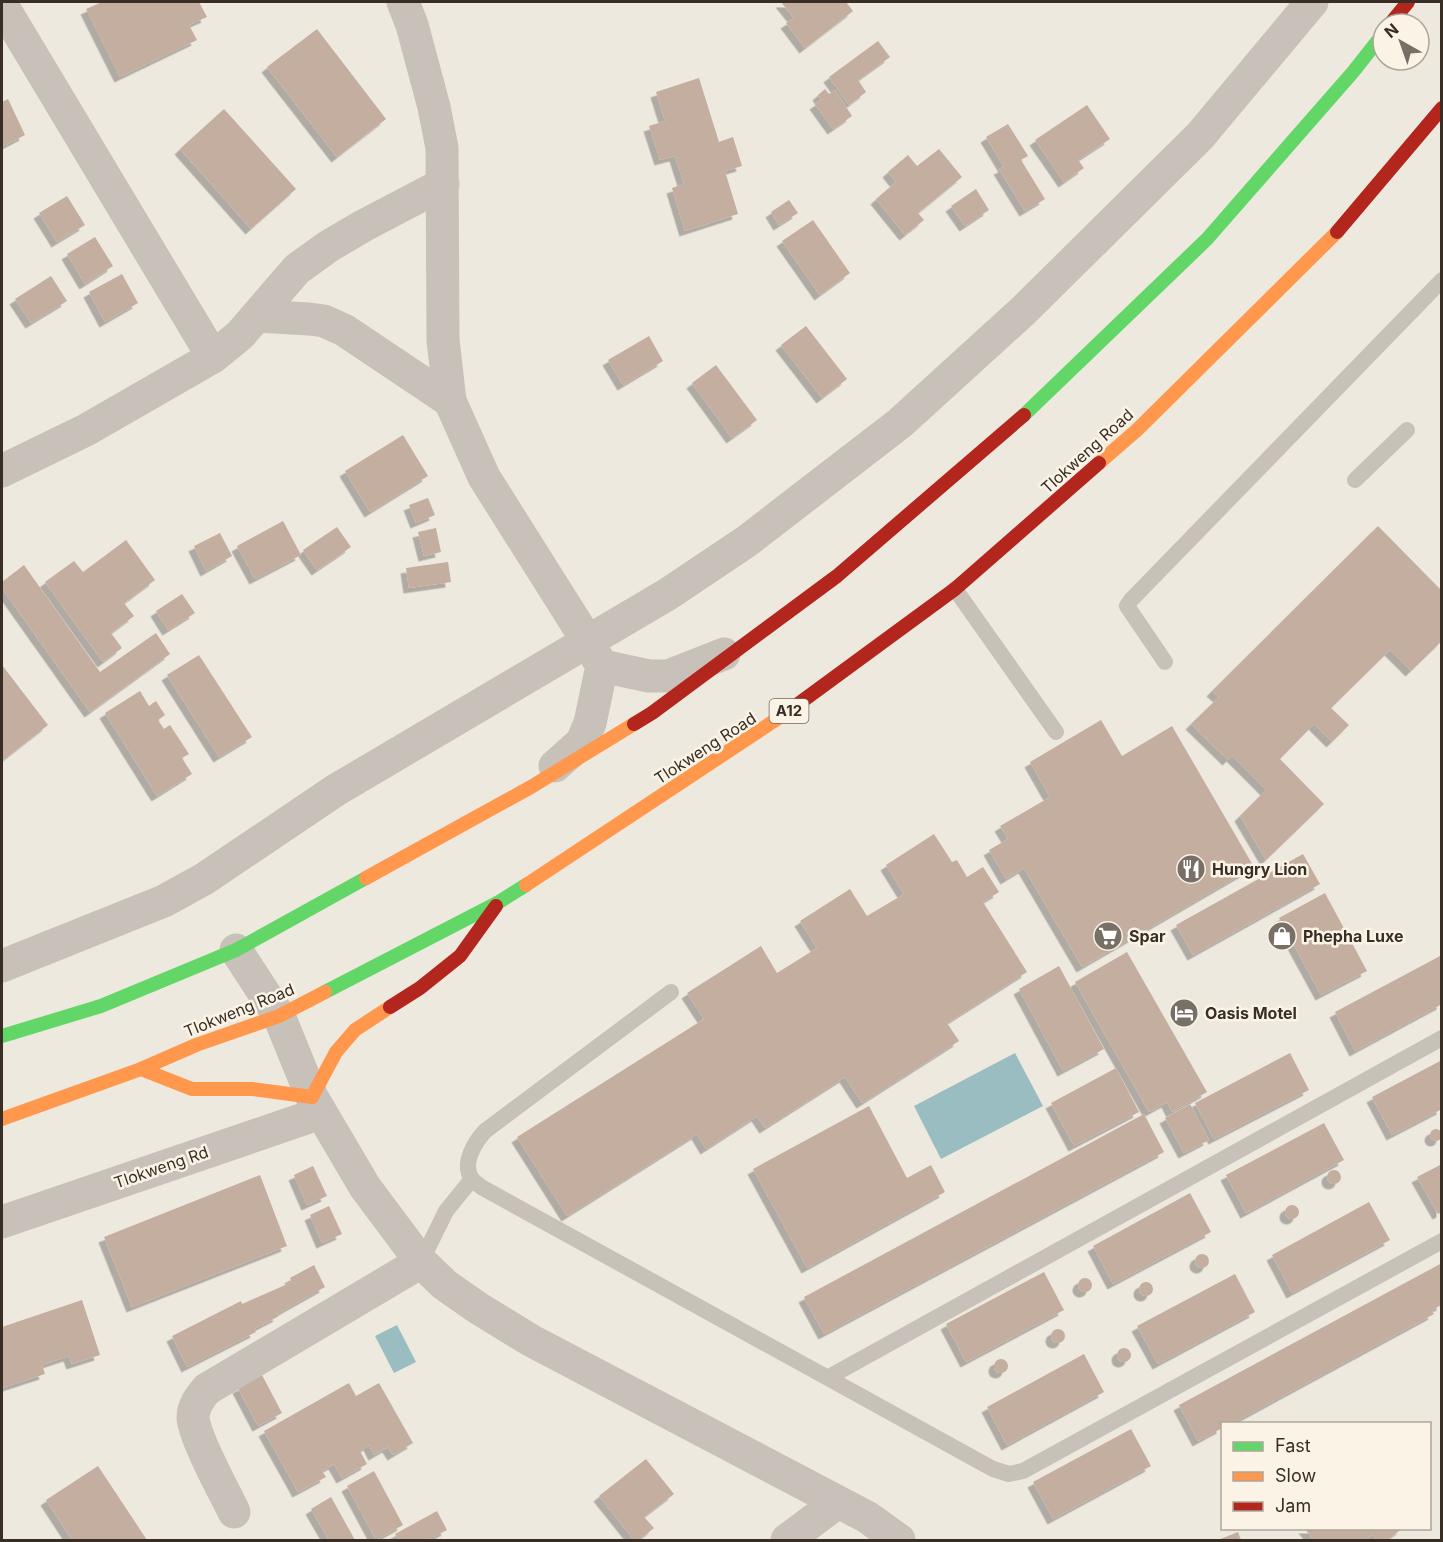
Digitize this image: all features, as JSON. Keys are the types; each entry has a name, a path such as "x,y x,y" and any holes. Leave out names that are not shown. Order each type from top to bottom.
{"main road":[{"path":"2,1036 101,1006 236,950 531,787 652,713 837,576 1041,401 1207,239 1371,49"},
{"name":"Tlokweng Road","path":"2,1119 279,1016 499,902 766,728 955,589 1137,430 1340,229 1442,108"},
{"path":"141,1069 192,1089 252,1089 317,1105 336,1052 355,1030 420,987 460,956 499,902"}],"street":[{"path":"403,2 412,25 434,107 442,148 443,340 450,401 484,477 595,654 649,676 668,676 740,648"},
{"path":"2,966 164,901 204,879 336,790 595,654 668,594 747,541 900,423 1023,311 1200,136 1312,2"},
{"path":"2,5 13,51 213,357"},
{"path":"2,471 87,430 213,357 240,335 297,269 329,246 443,184"},
{"path":"257,316 324,321 344,330 450,401"},
{"path":"531,787 582,742 590,723 595,654"},
{"path":"236,950 279,1016 317,1105 365,1187 421,1262 478,1308 532,1341 867,1517 899,1540"},
{"name":"Tlokweng Rd","path":"2,1222 317,1105"},
{"path":"234,1512 200,1440 193,1417 197,1402 207,1389 421,1262"},
{"path":"787,1540 838,1502"}],"lane":[{"path":"1166,662 1127,606 1131,600 1442,280"},
{"path":"1355,480 1407,430"},
{"path":"955,589 1056,732"},
{"path":"671,992 485,1131 474,1143 470,1156 469,1170 472,1179 483,1188 993,1469 1009,1474 1023,1471 1442,1241"},
{"path":"829,1377 1442,1038"},
{"path":"421,1262 446,1211 472,1179"}],"water":[{"path":"1015,1053 1043,1106 941,1159 914,1106"},
{"path":"397,1325 416,1362 394,1373 375,1336"}],"building":[{"path":"102,2 199,2 207,17 189,25 197,40 120,77 86,9"},
{"path":"781,2 846,2 853,11 805,48 786,23 794,18"},
{"path":"317,29 386,119 337,157 267,67"},
{"path":"878,41 890,57 858,80 866,92 849,105 829,77"},
{"path":"699,78 719,142 733,137 742,166 725,171 738,214 685,231 672,188 684,184 675,156 660,160 649,126 665,121 656,92"},
{"path":"825,89 829,94 835,90 852,116 833,129 815,104 821,100 818,95"},
{"path":"8,99 25,135 2,147 2,102"},
{"path":"1087,105 1110,139 1078,160 1084,168 1064,182 1035,140"},
{"path":"224,109 296,189 251,229 180,149"},
{"path":"1008,124 1028,156 1021,160 1045,199 1025,211 999,169 1004,167 986,137"},
{"path":"939,149 962,177 918,213 924,220 905,235 876,199 896,182 888,172 908,155 917,166"},
{"path":"976,189 989,210 965,226 951,206"},
{"path":"67,196 85,225 57,242 39,213"},
{"path":"789,200 798,213 779,225 771,212"},
{"path":"813,220 850,273 820,295 782,241"},
{"path":"95,237 113,266 85,284 67,254"},
{"path":"122,274 138,303 105,322 89,292"},
{"path":"51,276 67,301 31,323 15,299"},
{"path":"806,326 847,379 822,398 781,345"},
{"path":"649,336 663,361 623,385 608,360"},
{"path":"716,365 757,420 732,438 692,383"},
{"path":"403,435 428,476 370,512 345,471"},
{"path":"428,498 435,515 416,523 409,505"},
{"path":"283,521 301,555 255,579 237,546"},
{"path":"1378,526 1442,591 1442,641 1411,671 1390,650 1331,708 1349,725 1332,742 1314,724 1280,759 1324,804 1266,860 1240,816 1266,790 1232,756 1228,760 1191,724 1219,697 1212,691"},
{"path":"337,527 351,547 317,570 303,550"},
{"path":"436,528 441,552 424,556 418,532"},
{"path":"220,533 232,556 206,571 194,546"},
{"path":"126,540 155,580 124,603 134,616 111,633 122,648 103,662 45,582 74,561 83,572"},
{"path":"448,562 451,582 409,588 406,568"},
{"path":"24,565 100,672 156,633 170,654 90,712 2,588 2,582"},
{"path":"182,594 195,613 168,630 156,611"},
{"path":"199,655 252,737 219,757 167,675"},
{"path":"2,665 48,725 2,761"},
{"path":"140,691 149,706 156,701 165,715 158,720 164,729 170,725 189,754 182,758 192,774 157,796 105,713"},
{"path":"1101,720 1122,756 1172,726 1254,867 1082,967 1024,868 1006,879 989,850 1008,839 1000,826 1050,797 1030,762"},
{"path":"934,834 952,862 957,860 967,877 983,867 999,892 983,902 1027,972 947,1023 959,1041 862,1103 845,1077 765,1128 757,1116 706,1149 697,1134 567,1216 517,1137 704,1019 687,993 761,946 777,973 817,948 800,921 850,889 867,916 904,894 886,865"},
{"path":"1303,854 1320,884 1193,955 1176,925"},
{"path":"1325,893 1367,971 1321,995 1279,918"},
{"path":"1127,952 1207,1092 1172,1112 1167,1102 1149,1112 1075,982"},
{"path":"1442,955 1442,1004 1355,1051 1335,1012"},
{"path":"1059,966 1104,1049 1063,1071 1019,989"},
{"path":"1290,1053 1309,1090 1214,1139 1195,1103"},
{"path":"1442,1060 1442,1109 1392,1135 1372,1097"},
{"path":"1116,1068 1139,1112 1074,1146 1051,1103"},
{"path":"1190,1104 1209,1140 1184,1153 1165,1118"},
{"path":"869,1106 907,1178 931,1165 945,1192 807,1268 753,1169"},
{"path":"1144,1114 1164,1152 824,1334 804,1297"},
{"path":"1324,1123 1344,1160 1246,1213 1226,1175"},
{"path":"1438,1129 1442,1135 1438,1141 1434,1141 1430,1133"},
{"path":"1442,1164 1442,1212 1438,1214 1417,1177"},
{"path":"313,1166 327,1196 307,1205 294,1175"},
{"path":"1334,1170 1339,1172 1341,1177 1339,1182 1334,1184 1329,1182 1327,1177 1329,1172"},
{"path":"260,1175 287,1246 132,1307 104,1237"},
{"path":"1190,1193 1211,1232 1113,1284 1093,1246"},
{"path":"1369,1202 1390,1240 1292,1293 1272,1255"},
{"path":"1292,1205 1297,1207 1299,1212 1297,1217 1292,1219 1287,1217 1285,1212 1287,1207"},
{"path":"329,1206 342,1234 322,1243 310,1215"},
{"path":"1202,1254 1207,1256 1209,1261 1207,1266 1202,1268 1197,1266 1195,1261 1197,1256"},
{"path":"1442,1263 1442,1305 1431,1310 1434,1314 1235,1422 1221,1422 1221,1429 1198,1441 1179,1405"},
{"path":"314,1265 325,1287 254,1329 256,1332 187,1367 172,1336 241,1301 242,1304 292,1282 290,1278"},
{"path":"1044,1272 1064,1310 966,1362 946,1324"},
{"path":"1235,1274 1255,1312 1158,1364 1137,1326"},
{"path":"1085,1278 1090,1280 1092,1285 1090,1290 1085,1292 1080,1290 1078,1285 1080,1280"},
{"path":"1146,1282 1151,1284 1153,1289 1151,1294 1146,1296 1141,1294 1139,1289 1141,1284"},
{"path":"82,1300 100,1355 72,1364 69,1356 42,1365 45,1374 2,1388 2,1327"},
{"path":"1058,1329 1063,1331 1065,1336 1063,1341 1058,1343 1053,1341 1051,1336 1053,1331"},
{"path":"1124,1348 1129,1350 1131,1355 1129,1360 1124,1362 1119,1360 1117,1355 1119,1350"},
{"path":"1084,1354 1104,1392 1007,1445 987,1407"},
{"path":"1001,1359 1006,1361 1008,1366 1006,1371 1001,1373 996,1371 994,1366 996,1361"},
{"path":"262,1375 282,1413 258,1426 238,1388"},
{"path":"349,1383 356,1396 379,1383 413,1443 393,1455 388,1447 374,1455 369,1445 360,1451 367,1464 342,1478 334,1464 322,1471 326,1477 298,1492 264,1431"},
{"path":"1131,1429 1151,1466 1053,1519 1033,1482"},
{"path":"646,1459 674,1494 644,1517 654,1528 639,1540 634,1540 599,1496"},
{"path":"98,1466 147,1540 72,1540 46,1500"},
{"path":"374,1471 403,1525 376,1540 347,1486"},
{"path":"331,1497 355,1540 329,1540 311,1509"},
{"path":"437,1511 447,1530 428,1540 399,1540 395,1534"},
{"path":"1306,1530 1400,1530 1387,1540 1377,1540 1372,1535 1365,1540 1314,1540"},
{"path":"1238,1532 1241,1540 1218,1540"}],"traffic: fast":[{"path":"1024,415 1207,239 1371,49"},
{"path":"2,1036 101,1006 236,950 366,878"},
{"path":"325,992 499,902 526,885"}],"traffic: slow":[{"path":"1099,463 1137,430 1337,232"},
{"path":"526,885 786,713"},
{"path":"366,878 531,787 634,724"},
{"path":"2,1119 279,1016 325,992"},
{"path":"141,1069 192,1089 252,1089 312,1097 336,1052 355,1030 390,1007"}],"traffic: jam":[{"path":"1400,12 1408,2"},
{"path":"1337,232 1442,108"},
{"path":"634,724 837,576 1024,415"},
{"path":"786,713 955,589 1099,463"},
{"path":"390,1007 420,988 460,956 496,906"}],"place":[{"name":"Hungry Lion","path":"1191,869"},
{"name":"Spar","path":"1108,936"},
{"name":"Phepha Luxe","path":"1282,936"},
{"name":"Oasis Motel","path":"1184,1013"}]}
